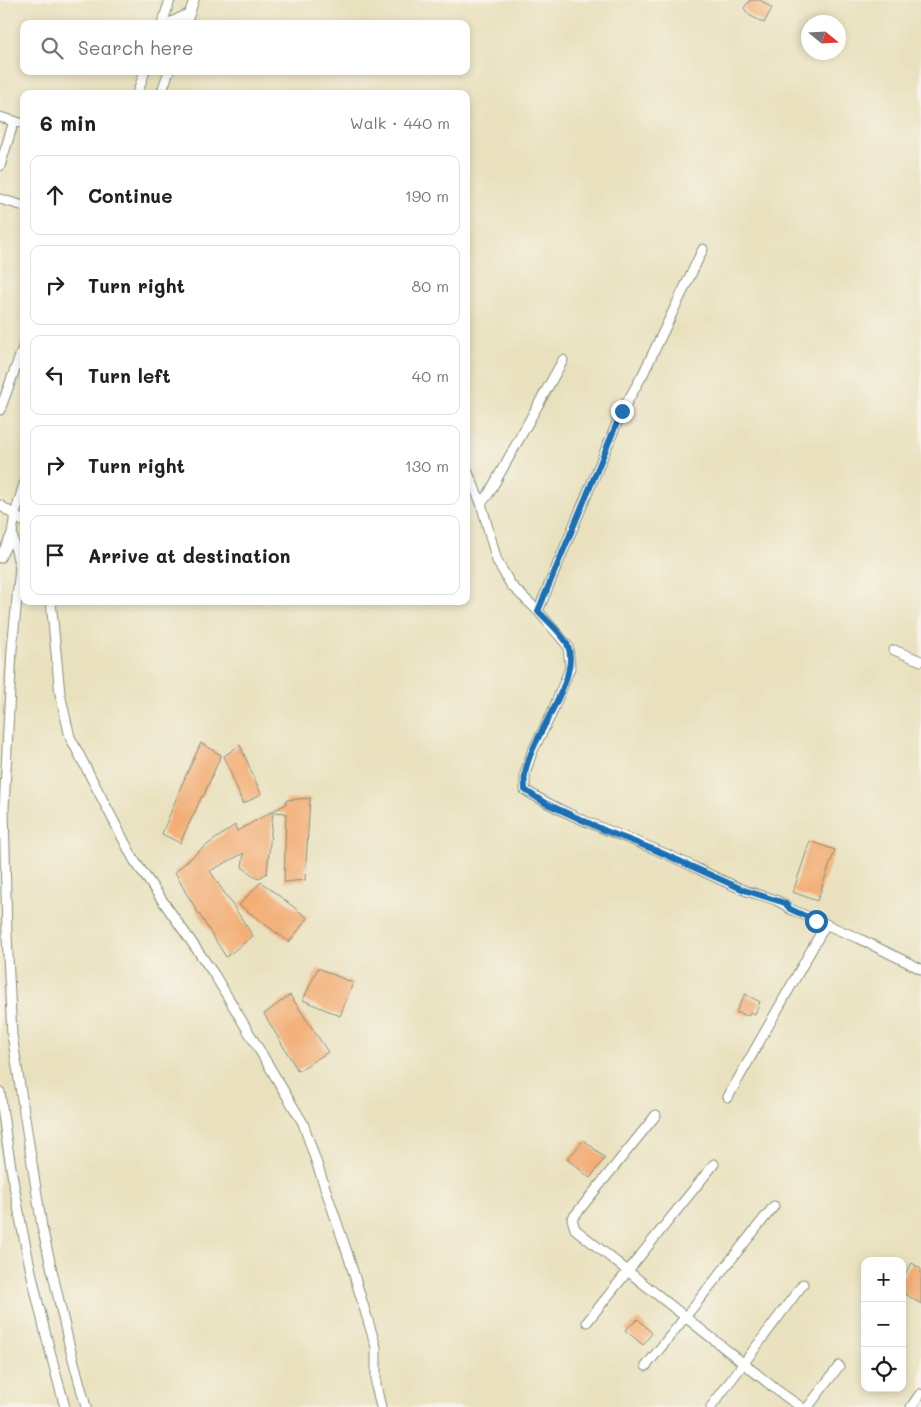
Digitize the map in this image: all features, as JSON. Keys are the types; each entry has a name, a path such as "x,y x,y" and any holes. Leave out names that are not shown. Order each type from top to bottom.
{"street":[{"path":"163,20 170,0"},
{"path":"187,20 194,0"},
{"path":"175,20 190,13"},
{"path":"138,90 144,75"},
{"path":"162,90 168,75"},
{"path":"0,116 20,123"},
{"path":"0,166 14,121"},
{"path":"0,199 20,205"},
{"path":"538,611 622,411 643,374 703,249"},
{"path":"0,410 20,356"},
{"path":"481,503 488,494 563,360"},
{"path":"470,477 481,503 497,561 511,585 538,611 568,646 570,668 551,715 532,752 525,774 525,790 545,803 606,831 655,850 744,890 785,903 790,909 860,939 921,970"},
{"path":"0,558 12,534 20,497"},
{"path":"0,505 20,518"},
{"path":"12,534 20,568 12,649 4,809 6,935 12,1035 42,1227 69,1344 86,1407"},
{"path":"51,605 60,694 70,737 134,860 214,974 303,1123 348,1254 376,1347 376,1386 381,1407"},
{"path":"894,650 921,661"},
{"path":"728,1097 826,924"},
{"path":"0,1092 22,1228 48,1347 65,1407"},
{"path":"656,1115 572,1219 575,1229 801,1407"},
{"path":"587,1322 714,1164"},
{"path":"646,1366 774,1206"},
{"path":"711,1407 803,1284"},
{"path":"808,1407 839,1366"},
{"path":"911,1407 920,1394"}],"building":[{"path":"750,0 760,0 772,8 764,23 749,15 744,8"},
{"path":"201,743 221,755 180,843 162,834"},
{"path":"240,745 261,794 243,804 224,756"},
{"path":"310,798 305,880 284,882 286,813 273,812 267,873 258,879 242,867 244,853 210,871 253,936 226,957 175,872 200,850 235,825 237,831 286,804 286,800"},
{"path":"810,841 835,850 817,901 793,892"},
{"path":"261,882 308,918 289,942 239,905"},
{"path":"318,968 353,983 340,1016 303,1000"},
{"path":"745,994 760,1002 755,1014 750,1012 748,1016 736,1012"},
{"path":"290,995 328,1052 298,1071 264,1014"},
{"path":"584,1140 605,1158 590,1178 567,1159"},
{"path":"912,1263 921,1269 921,1304 906,1295 906,1273"},
{"path":"638,1319 652,1333 643,1345 625,1330"}],"route":[{"path":"622,411 538,611 568,646 570,668 551,715 532,752 525,774 525,790 545,803 606,831 655,850 744,890 785,903 790,909 816,921"}]}
